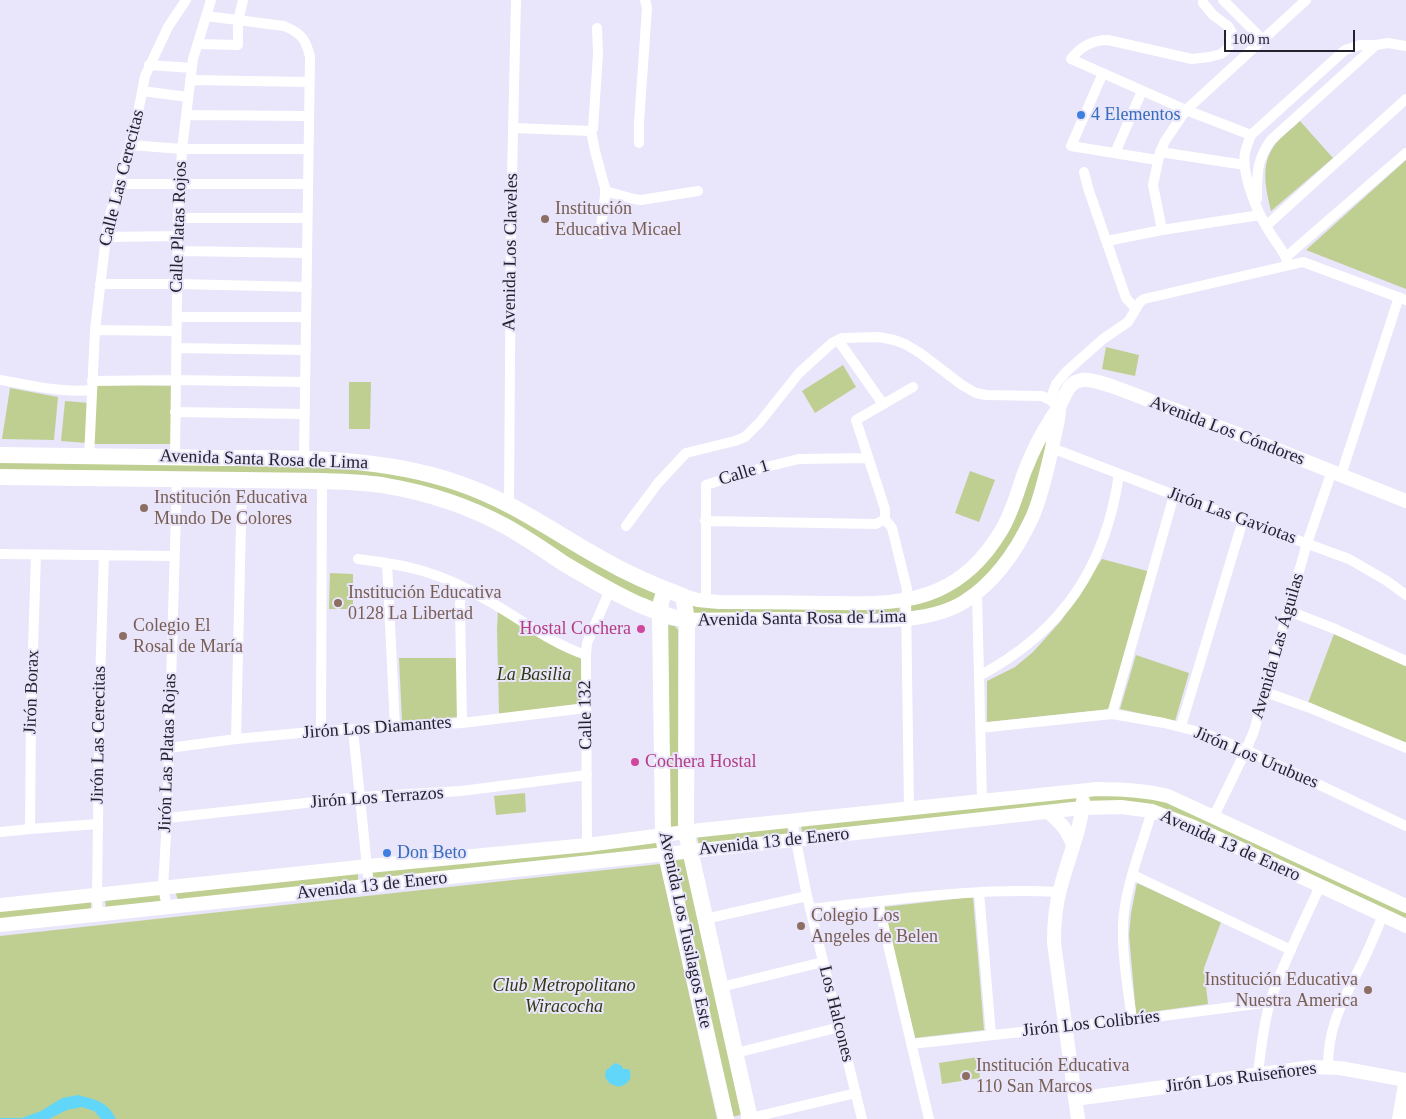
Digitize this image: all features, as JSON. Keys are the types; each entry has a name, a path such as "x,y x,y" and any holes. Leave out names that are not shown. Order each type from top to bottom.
{"main road":[{"name":"Avenida Los Cóndores","path":"1054,404 1076,382 1084,379 1094,381 1152,401 1406,501"},
{"name":"Avenida Santa Rosa de Lima","path":"0,478 322,481 385,486 428,495 464,507 505,526 610,590 660,614 677,619 885,620 922,616 963,603 997,572 1023,536 1042,493 1057,426 1054,404"},
{"name":"Avenida Santa Rosa de Lima","path":"0,455 304,458 373,463 422,472 474,488 509,504 603,560 640,579 683,596 706,601 874,603 906,600 937,591 962,577 982,556 1001,531 1008,517 1039,439 1050,420 1054,404"},
{"name":"Avenida Los Tusilagos Este","path":"665,590 660,614 663,835 726,1119"},
{"name":"Avenida Los Tusilagos Este","path":"683,596 686,620 686,832 749,1119"},
{"name":"Avenida 13 de Enero","path":"0,905 587,845 792,821 909,802 982,800 1083,790 1121,789 1148,791 1168,796 1406,906"},
{"path":"1078,1119 1054,943 1059,892 1081,817 1083,790"},
{"name":"Avenida 13 de Enero","path":"0,925 690,852 1082,808 1121,807 1152,811 1194,827 1406,926"},
{"path":"1048,812 1068,831 1073,845"},
{"name":"Jirón Los Ruiseñores","path":"1075,1099 1313,1067 1340,1068 1406,1080"},
{"path":"1400,1119 1406,1085"}],"street":[{"name":"Calle Las Cerecitas","path":"90,457 94,330 106,237 118,184 140,106 145,76 168,27 186,0"},
{"name":"Calle Platas Rojos","path":"175,457 178,218 182,149 192,68 211,0"},
{"path":"198,44 238,45 238,21 243,0"},
{"name":"Avenida Los Claveles","path":"509,504 511,222 516,0"},
{"path":"639,143 647,8 645,0"},
{"path":"1203,0 1213,15 1228,26 1232,33 1228,48 1221,54 1192,59 1108,40 1099,40 1077,51 1071,59 1186,110 1252,135"},
{"path":"1224,0 1262,39"},
{"path":"1162,230 1153,185 1158,156 1165,141 1186,110 1306,0"},
{"path":"206,16 284,26 294,30 302,37 310,57 304,458"},
{"path":"597,28 596,107 594,129 591,131 594,151 605,191 600,234"},
{"path":"1288,261 1266,226 1250,186 1245,165 1245,154 1252,135 1345,50 1360,45 1388,43 1406,46"},
{"path":"1259,212 1258,165 1264,150 1271,140 1376,45"},
{"path":"149,65 192,68"},
{"path":"1103,73 1071,146 1115,153 1245,165"},
{"path":"190,80 309,82"},
{"path":"142,91 188,97"},
{"path":"1115,153 1142,91"},
{"path":"1266,226 1406,99"},
{"path":"186,115 309,116"},
{"path":"514,128 591,131"},
{"path":"130,145 182,149 308,149"},
{"path":"1288,261 1406,154"},
{"path":"1084,172 1126,298 1136,309"},
{"path":"118,184 308,184"},
{"path":"605,191 641,200 698,191"},
{"path":"1107,241 1259,212"},
{"path":"178,218 308,218"},
{"path":"106,237 178,236"},
{"path":"178,251 307,253"},
{"path":"626,526 658,483 686,453 735,441 751,432 799,373 832,343 842,338 864,337 894,340 920,353 962,385 976,393 992,396 1042,396 1054,404 1056,384 1067,370 1103,339 1128,322 1140,302 1144,299 1288,261 1303,262 1402,298"},
{"path":"100,284 306,287"},
{"name":"Avenida Las Águilas","path":"1214,816 1254,731 1308,543 1402,298"},
{"path":"177,317 306,317"},
{"path":"94,330 176,331"},
{"path":"838,340 884,404"},
{"path":"176,348 306,350"},
{"path":"0,380 58,390 79,391 91,385 176,380 305,382"},
{"path":"909,802 907,590 892,528 885,519 885,509 856,420 913,387"},
{"path":"175,412 305,414"},
{"name":"Jirón Las Gaviotas","path":"1052,448 1349,559 1387,581 1406,595"},
{"name":"Calle 1","path":"706,601 706,485 750,470 799,459 868,458"},
{"path":"978,676 1028,644 1061,612 1077,591 1091,568 1102,544 1112,514 1119,474"},
{"name":"Jirón Las Platas Rojas","path":"166,907 164,888 177,480"},
{"path":"236,739 242,481"},
{"path":"321,731 322,481"},
{"path":"1112,714 1174,495"},
{"path":"705,521 876,524 885,519"},
{"path":"1180,726 1244,520"},
{"path":"0,554 174,556"},
{"name":"Jirón Borax","path":"30,829 31,712 36,555"},
{"name":"Jirón Las Cerecitas","path":"98,914 100,683 104,555"},
{"path":"358,559 426,571 445,578 485,598 557,643 586,655"},
{"path":"386,563 394,727"},
{"path":"461,587 462,723"},
{"name":"Calle 132","path":"587,845 587,643 610,590"},
{"path":"976,593 982,800"},
{"path":"1288,611 1406,661"},
{"path":"1265,692 1310,708 1406,748"},
{"name":"Jirón Los Diamantes","path":"169,748 321,731 462,723 586,708"},
{"name":"Jirón Los Urubues","path":"980,728 1112,714 1180,726 1246,750 1406,826"},
{"path":"353,730 369,886"},
{"name":"Jirón Los Terrazos","path":"167,818 360,797 461,791 587,775"},
{"path":"1132,1020 1123,949 1125,906 1152,811"},
{"name":"Los Halcones","path":"792,821 810,909 862,1119"},
{"path":"0,832 98,824"},
{"path":"1133,875 1291,950"},
{"path":"1258,1074 1263,1033 1270,1002 1320,886"},
{"path":"810,909 1007,890 1059,892"},
{"path":"979,892 991,1035"},
{"path":"705,919 807,896"},
{"path":"878,902 929,1119"},
{"path":"1328,1067 1331,1035 1339,1008 1362,963 1383,915"},
{"path":"721,987 823,962"},
{"name":"Jirón Los Colibríes","path":"911,1044 1132,1020 1270,1002"},
{"path":"736,1053 840,1027"},
{"path":"749,1119 856,1093"}],"green space":[{"path":"1300,121 1333,158 1271,211 1265,178 1267,162 1277,142"},
{"path":"1406,160 1406,289 1306,250"},
{"path":"1106,347 1139,355 1135,376 1102,369"},
{"path":"843,365 856,387 815,413 802,391"},
{"path":"349,382 371,382 370,429 349,429"},
{"path":"96,384 171,386 171,444 94,444"},
{"path":"10,388 58,397 54,440 2,439"},
{"path":"65,401 90,403 87,443 61,441"},
{"path":"1050,420 1042,479 1016,541 973,591 936,609 911,611 911,605 976,570"},
{"path":"0,460 362,466 469,491 658,593 652,605 421,489 0,472"},
{"path":"970,471 995,480 979,522 955,513"},
{"path":"1102,559 1151,572 1111,709 987,722 987,681 1015,667 1033,652 1061,621"},
{"path":"330,573 353,574 353,609 329,609"},
{"path":"692,605 899,606 900,615 692,614"},
{"name":"La Basilia","path":"498,610 583,657 583,704 499,715"},
{"path":"668,625 675,626 678,630 678,827 669,829"},
{"path":"1334,634 1406,666 1406,743 1308,703"},
{"path":"1136,655 1189,673 1175,721 1120,709"},
{"path":"399,658 457,658 458,717 402,721"},
{"path":"525,793 526,812 496,815 494,796"},
{"path":"1079,795 1079,803 802,832 801,826"},
{"path":"1088,795 1150,795 1406,911 1406,923 1196,823 1087,802"},
{"path":"787,827 789,834 699,845 697,836"},
{"path":"656,841 659,848 371,881 372,868"},
{"path":"674,857 685,857 741,1113 732,1117"},
{"name":"Club Metropolitano Wiracocha","path":"660,864 717,1119 0,1119 0,936"},
{"path":"358,873 356,883 178,900 176,894 177,890"},
{"path":"1137,883 1221,922 1204,968 1208,1004 1136,1014 1129,935"},
{"path":"160,892 162,904 106,910 105,898"},
{"path":"973,897 984,1030 915,1038 883,907"},
{"path":"91,899 89,911 0,921 0,908"},
{"path":"978,1057 980,1078 942,1084 939,1063"}],"water":[{"path":"616,1063 622,1066 623,1069 629,1069 631,1075 627,1083 622,1086 612,1085 605,1076 606,1070"},
{"path":"78,1095 96,1100 105,1105 116,1119 101,1119 94,1111 82,1107 67,1110 49,1119 0,1119 22,1118 41,1111 62,1098"}],"place":[{"name":"4 Elementos","path":"1081,115"},
{"name":"Institución Educativa Micael","path":"545,219"},
{"name":"Institución Educativa Mundo De Colores","path":"144,508"},
{"name":"Institución Educativa 0128 La Libertad","path":"338,603"},
{"name":"Hostal Cochera","path":"641,629"},
{"name":"Colegio El Rosal de María","path":"123,636"},
{"name":"Cochera Hostal","path":"635,762"},
{"name":"Don Beto","path":"387,853"},
{"name":"Colegio Los Angeles de Belen","path":"801,926"},
{"name":"Institución Educativa Nuestra America","path":"1368,990"},
{"name":"Institución Educativa 110 San Marcos","path":"966,1076"}]}
